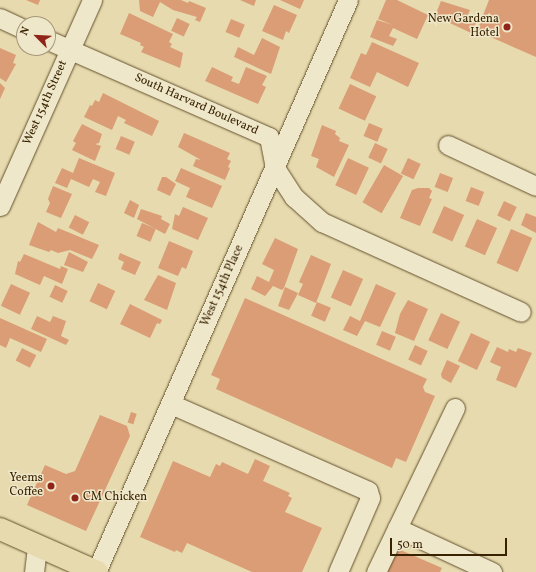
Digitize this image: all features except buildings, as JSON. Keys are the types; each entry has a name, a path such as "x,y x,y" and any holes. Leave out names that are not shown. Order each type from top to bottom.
{"main road":[{"path":"0,529 96,572"}],"street":[{"name":"West 154th Street","path":"0,206 92,0"},
{"name":"West 154th Place","path":"96,572 348,0"},
{"path":"0,18 16,25"},
{"name":"South Harvard Boulevard","path":"56,44 269,137 275,168 294,197 322,222 521,312"},
{"path":"448,145 535,184"},
{"path":"171,404 368,491 370,498 338,572"},
{"path":"376,572 455,408"},
{"path":"397,528 492,572"},
{"path":"34,572 37,546"}],"place":[{"name":"New Gardena Hotel","path":"507,27"},
{"name":"Yeems Coffee","path":"51,486"},
{"name":"CM Chicken","path":"75,498"}]}
